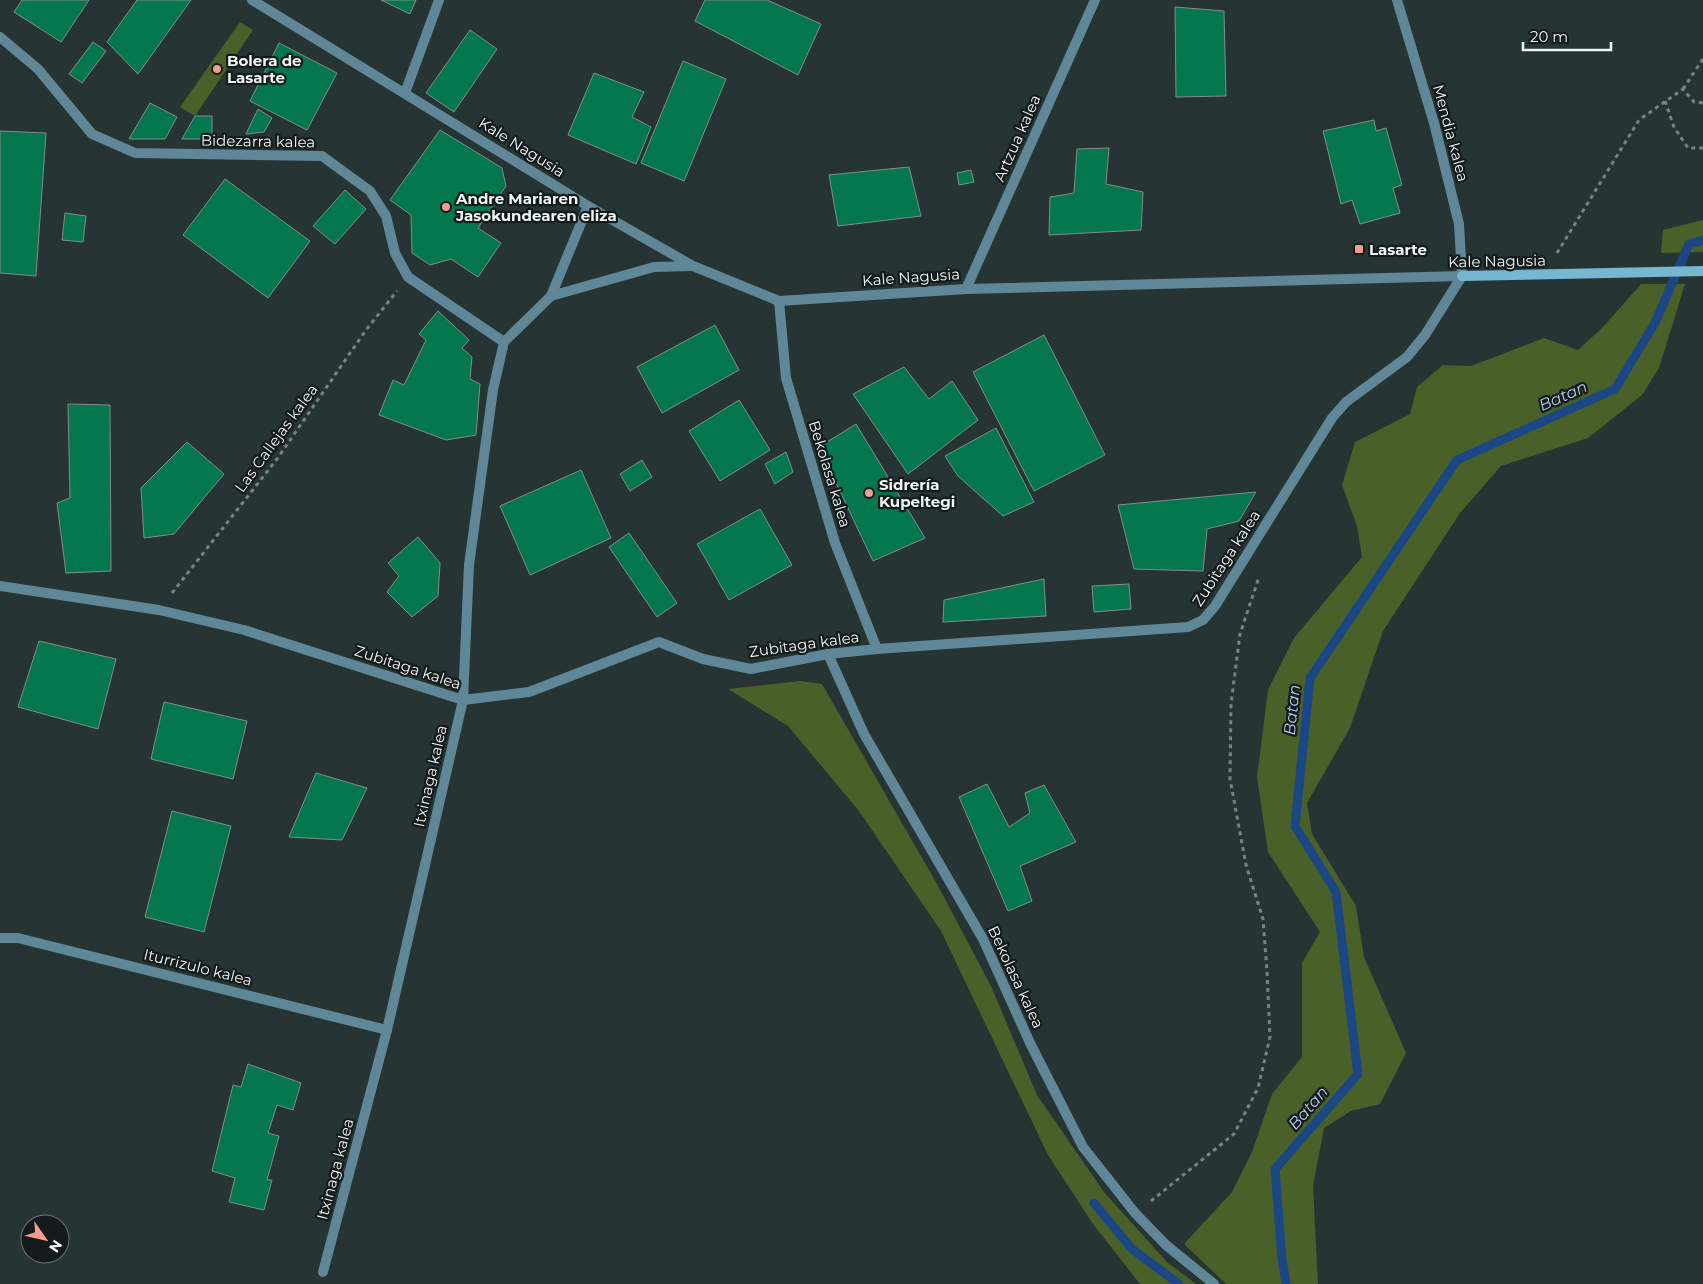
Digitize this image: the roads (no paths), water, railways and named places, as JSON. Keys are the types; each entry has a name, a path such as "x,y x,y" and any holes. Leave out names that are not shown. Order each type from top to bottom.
{"street":[{"name":"Kale Nagusia","path":"252,0 588,206 693,266 779,302 966,289 1703,271"},
{"path":"405,93 439,0"},
{"name":"Artzua kalea","path":"966,289 1095,0"},
{"name":"Mendia kalea","path":"1397,0 1434,123 1459,224 1462,276"},
{"name":"Bidezarra kalea","path":"0,37 38,70 92,134 135,153 322,156 370,192 386,216 395,253 408,277 504,342"},
{"path":"504,342 551,296 588,206"},
{"path":"551,296 654,267 693,266"},
{"name":"Zubitaga kalea","path":"0,586 159,610 244,630 463,700 529,692 659,642 703,659 751,669 828,654 877,649 1188,627 1203,620 1215,606 1332,418 1346,402 1407,357 1425,334 1462,276"},
{"name":"Bekolasa kalea","path":"779,302 786,378 835,543 877,649"},
{"name":"Itxinaga kalea","path":"324,1272 388,1030 463,700 469,565 493,390 504,342"},
{"name":"Bekolasa kalea","path":"828,654 864,734 983,940 1031,1045 1083,1147 1136,1213 1166,1245 1214,1284"},
{"name":"Iturrizulo kalea","path":"0,938 18,938 388,1030"}],"waterway":[{"name":"Batan","path":"1286,1284 1282,1259 1275,1169 1358,1074 1336,892 1295,826 1310,678 1457,460 1615,389 1655,323 1689,244 1703,240"},
{"path":"1094,1203 1132,1249 1179,1284"}],"place":[{"name":"Bolera de Lasarte","path":"217,69"},
{"name":"Andre Mariaren Jasokundearen eliza","path":"446,207"},
{"name":"Lasarte","path":"1359,249"},
{"name":"Sidrería Kupeltegi","path":"869,493"}]}
